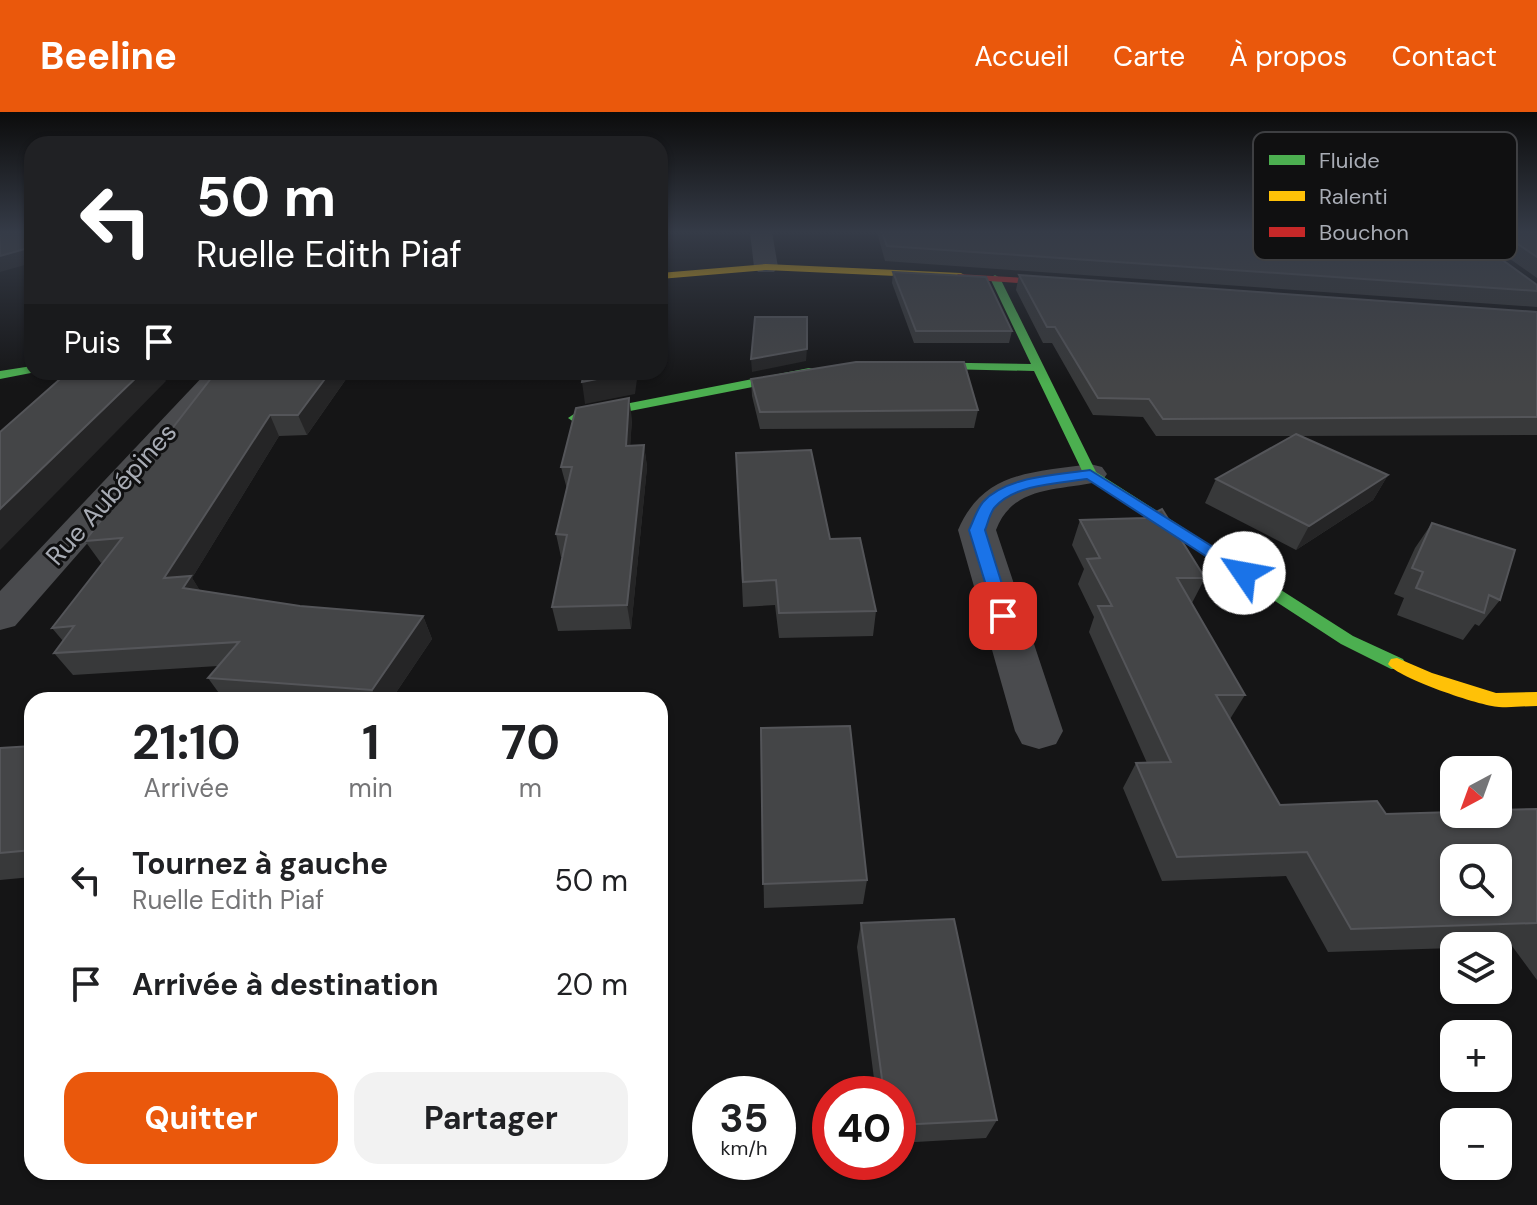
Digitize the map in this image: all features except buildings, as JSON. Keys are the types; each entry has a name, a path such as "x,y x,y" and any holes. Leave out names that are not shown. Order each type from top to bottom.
{"street":[{"path":"997,283 1090,474 1347,640 1425,678 1496,700 1537,699"},
{"path":"1064,283 1091,285"},
{"path":"885,365 1039,368"},
{"path":"0,375 24,371"},
{"path":"574,418 824,371"},
{"name":"Rue Aubépines","path":"0,616 216,380"},
{"path":"1039,731 977,530 989,505 1006,493 1029,485 1090,474"}],"traffic: fast":[{"path":"997,283 1090,474 1347,640 1397,664"},
{"path":"905,366 1039,368"},
{"path":"0,375 24,371"},
{"path":"574,418 809,372"}],"traffic: slow":[{"path":"1397,664 1425,678 1496,700 1537,699"}],"traffic: jam":[{"path":"1062,283 1076,284"}],"route":[{"path":"1003,616 977,530 989,505 1006,493 1029,485 1090,474 1244,573"}]}
